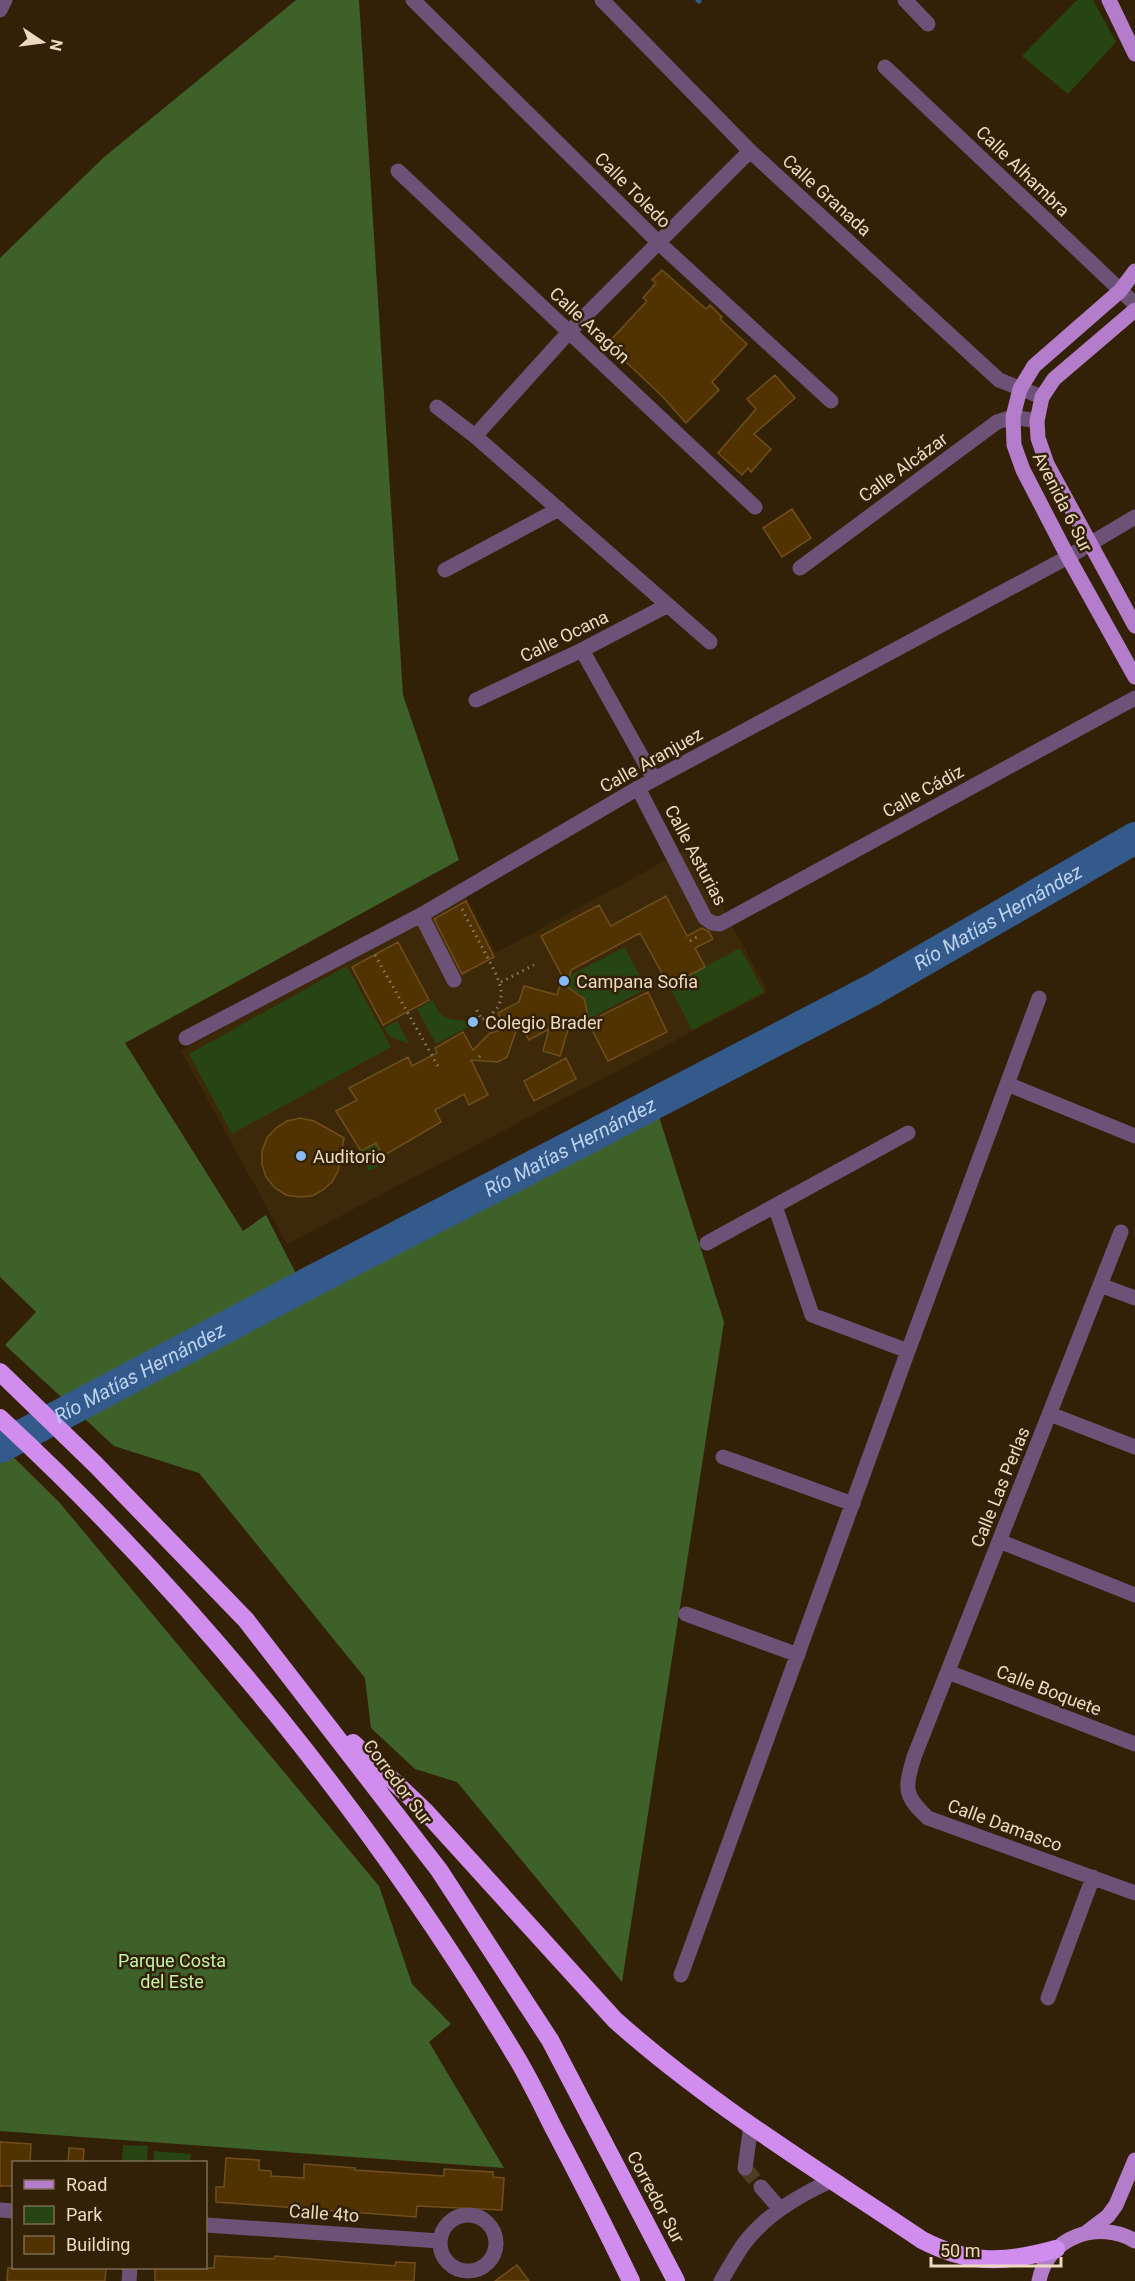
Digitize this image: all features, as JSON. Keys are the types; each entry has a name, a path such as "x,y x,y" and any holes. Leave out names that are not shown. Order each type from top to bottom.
{"highway":[{"name":"Corredor Sur","path":"0,1372 95,1464 246,1620 315,1706 439,1870 550,2040 676,2281"},
{"path":"0,1418 67,1479 205,1631 338,1792 430,1923 516,2056 598,2212 631,2281"},
{"path":"315,1706 425,1812 615,2020 689,2081 922,2240 943,2251 974,2259 1006,2260 1056,2249"}],"main road":[{"path":"1109,0 1134,45"},
{"name":"Avenida 6 Sur","path":"1135,271 1120,291 1034,366 1020,389 1013,417 1014,445 1023,470 1068,557 1135,677"},
{"name":"Avenida 6 Sur","path":"1135,310 1054,379 1042,397 1037,421 1038,438 1047,464 1135,626"},
{"path":"1087,2232 1108,2216 1116,2205 1135,2160"},
{"path":"1039,2281 1046,2261 1070,2238 1087,2232 1106,2231 1125,2235 1135,2241"}],"street":[{"path":"0,10 5,0"},
{"name":"Calle Toledo","path":"413,0 659,243 831,401"},
{"name":"Calle Granada","path":"602,0 750,151 999,380 1042,397"},
{"path":"905,0 928,24"},
{"name":"Calle Alhambra","path":"885,67 1135,304"},
{"path":"475,436 569,332 750,151"},
{"name":"Calle Aragón","path":"398,171 755,507"},
{"path":"437,407 475,436 710,642"},
{"path":"1013,417 1037,421"},
{"name":"Calle Alcázar","path":"800,568 997,422 1013,417"},
{"path":"445,570 559,509"},
{"name":"Calle Aranjuez","path":"186,1038 421,915 461,898 638,788 1068,557 1135,517"},
{"name":"Calle Ocana","path":"476,700 582,650 668,605"},
{"path":"582,650 654,779"},
{"name":"Calle Cádiz","path":"729,919 1135,698"},
{"name":"Calle Asturias","path":"638,788 705,918 712,923 720,924 729,919"},
{"path":"421,915 454,980"},
{"path":"681,1975 1039,998"},
{"path":"1007,1084 1135,1136"},
{"path":"707,1243 908,1133"},
{"path":"775,1206 812,1315 908,1351"},
{"name":"Calle Las Perlas","path":"914,1757 1121,1232"},
{"path":"1100,1285 1135,1298"},
{"path":"1050,1414 1135,1448"},
{"path":"723,1457 853,1504"},
{"path":"999,1541 1135,1594"},
{"path":"686,1614 798,1655"},
{"name":"Calle Boquete","path":"948,1672 1135,1744"},
{"name":"Calle Damasco","path":"914,1757 907,1782 911,1803 928,1818 1135,1893"},
{"path":"1048,1998 1093,1877"},
{"path":"746,2168 751,2125"},
{"path":"721,2281 745,2243 780,2209 805,2192 833,2180"},
{"path":"761,2187 780,2209"},
{"name":"Calle 4to","path":"207,2224 440,2241"}],"path":[{"path":"461,898 501,982 501,1000 493,1014 482,1020 474,1007"},
{"path":"690,941 697,937"},
{"path":"375,954 439,1068"},
{"path":"501,982 534,965"},
{"path":"479,1057 483,1053"}],"shaded area":[{"name":"Colegio Brader","path":"690,847 768,992 287,1244 181,1051 465,895 496,953"}],"green space":[{"path":"296,0 359,0 403,695 459,860 125,1043 243,1231 266,1215 305,1291 656,1107 724,1322 622,1982 457,1782 415,1769 371,1728 365,1678 199,1473 114,1446 5,1345 36,1312 0,1277 0,258 103,158"},
{"path":"1077,0 1093,0 1116,42 1068,94 1022,56"},
{"path":"625,947 646,989 589,1019 584,999 580,994 571,990 565,978"},
{"path":"740,948 764,992 692,1030 669,986"},
{"path":"347,966 391,1047 232,1134 189,1054"},
{"path":"433,1000 444,1017 464,1020 468,1027 436,1044 417,1009"},
{"path":"397,1021 409,1044 391,1037 384,1028"},
{"path":"376,1143 386,1162 369,1171 360,1152"},
{"name":"Parque Costa del Este","path":"0,1444 59,1502 379,1886 412,1984 451,2024 429,2042 504,2168 0,2131"},
{"path":"123,2145 148,2146 147,2161 122,2161"},
{"path":"154,2151 191,2154 190,2161 154,2161"}],"building":[{"path":"662,270 706,309 710,305 722,317 720,319 747,344 712,382 719,390 686,423 662,396 607,344 647,301 643,298 656,283 652,280"},
{"path":"775,375 795,398 754,434 771,449 751,472 748,468 742,475 718,453 756,409 747,399"},
{"path":"792,509 811,538 782,557 763,528"},
{"path":"666,896 687,936 702,928 709,932 713,939 695,948 705,967 669,986 640,933 571,970 567,985 541,936 599,905 611,926"},
{"path":"466,901 494,957 462,974 434,919"},
{"path":"398,942 429,1000 383,1025 352,967"},
{"path":"561,982 584,999 589,1020 568,1030 560,1056 543,1051 549,1029 529,1040 519,1022 507,1057 498,1062 471,1060 488,1095 469,1105 464,1094 435,1110 441,1122 383,1156 376,1143 361,1151 336,1111 357,1100 349,1088 408,1057 412,1066 437,1053 435,1048 463,1032 473,1050 490,1033 506,1029 498,1013 519,1002 524,986 557,995"},
{"path":"648,992 667,1032 608,1061 588,1022"},
{"path":"566,1058 576,1079 534,1101 524,1081"},
{"name":"Auditorio","path":"300,1118 314,1121 344,1138 338,1171 332,1182 312,1196 300,1197 286,1195 275,1188 266,1177 262,1165 262,1151 267,1138 276,1128 287,1121"},
{"path":"0,2142 31,2144 30,2161 12,2161 12,2186 0,2186"},
{"path":"69,2148 84,2149 83,2161 68,2161"},
{"path":"226,2158 259,2160 259,2170 271,2171 271,2176 304,2178 304,2164 444,2176 444,2169 493,2172 493,2177 504,2178 502,2210 417,2206 416,2217 216,2202 216,2187 224,2187"},
{"path":"215,2256 274,2259 275,2256 395,2266 396,2262 415,2263 414,2281 155,2281 155,2269 214,2268"},
{"path":"517,2265 529,2281 495,2281"},
{"path":"8,2268 106,2269 105,2281 7,2281"}],"waterway":[{"name":"Río Matías Hernández","path":"0,1447 307,1284 872,990 1135,838"}],"tunnel":[{"path":"745,2168 761,2187"}],"place":[{"name":"Campana Sofia","path":"564,981"},
{"name":"Colegio Brader","path":"473,1022"},
{"name":"Auditorio","path":"301,1156"}]}
